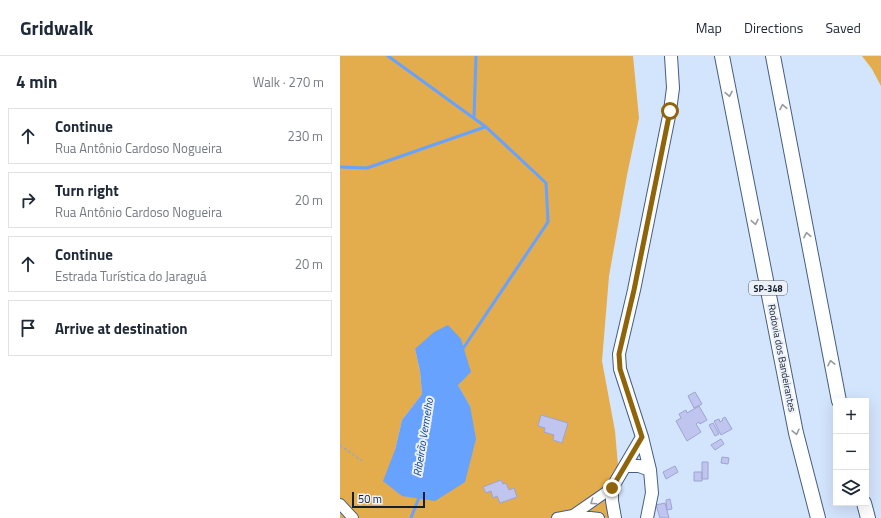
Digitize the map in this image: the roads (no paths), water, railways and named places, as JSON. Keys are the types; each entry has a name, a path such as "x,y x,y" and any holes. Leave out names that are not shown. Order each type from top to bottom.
{"highway":[{"name":"Rodovia dos Bandeirantes","path":"722,56 796,433 818,518"},
{"path":"773,56 838,398"},
{"path":"865,506 868,518"}],"main road":[{"path":"646,518 652,493 650,470 642,437 620,369 619,354 634,290 670,111 673,88 671,56"},
{"path":"616,518 612,500 612,488 642,437"},
{"path":"626,466 639,466 650,470"}],"street":[{"path":"557,518 573,514 612,488"},
{"path":"652,493 653,518"},
{"path":"340,504 353,518"},
{"path":"573,514 599,518"}],"water":[{"path":"448,325 461,339 471,372 458,385 470,406 476,439 465,482 435,501 402,496 383,481 395,450 402,420 422,394 420,371 415,349 434,332"}],"waterway":[{"path":"388,56 486,127 546,183 548,222 462,350"},
{"path":"474,118 476,56"},
{"path":"340,167 367,168 485,127"},
{"name":"Ribeirão Vermelho","path":"411,518 420,495"}]}
